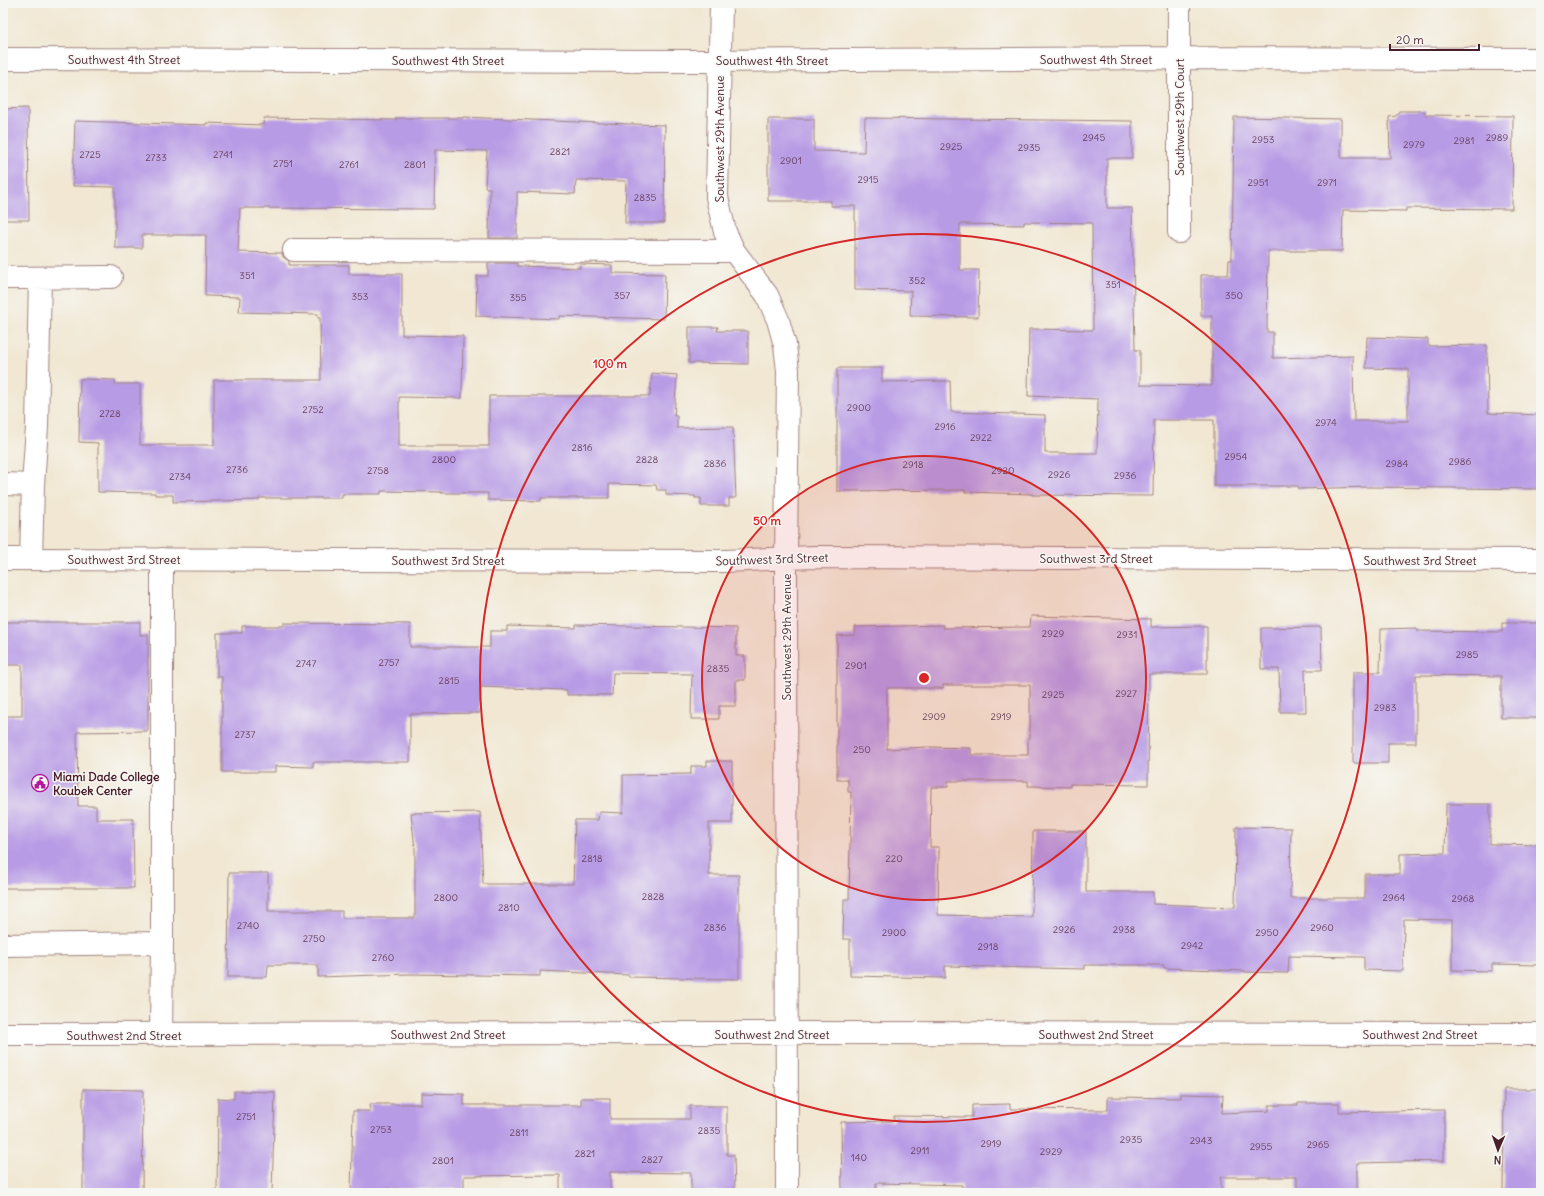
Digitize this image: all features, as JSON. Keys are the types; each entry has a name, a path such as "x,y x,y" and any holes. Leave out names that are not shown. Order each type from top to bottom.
{"street":[{"name":"Southwest 29th Avenue","path":"720,3 717,197 725,232 734,251 767,295 778,320 785,345 788,371 786,559 786,1193"},
{"name":"Southwest 29th Court","path":"1179,3 1179,232"},
{"name":"Southwest 4th Street","path":"3,59 1541,59"},
{"path":"294,250 734,251"},
{"path":"3,278 110,277"},
{"path":"31,559 33,485 37,427 40,278"},
{"path":"3,484 33,485"},
{"name":"Southwest 3rd Street","path":"3,560 162,559 726,561 814,557 1541,560"},
{"path":"161,1035 162,559"},
{"path":"3,945 162,943"},
{"name":"Southwest 2nd Street","path":"3,1034 1541,1034"}],"building":[{"path":"28,108 29,220 3,220 3,109"},
{"path":"1399,111 1425,111 1425,115 1513,116 1512,209 1406,208 1406,211 1343,210 1342,251 1268,251 1267,332 1273,332 1273,358 1353,356 1354,421 1408,421 1408,369 1366,368 1367,337 1428,339 1428,346 1487,345 1488,413 1541,415 1541,489 1369,487 1299,489 1298,486 1214,486 1214,420 1154,420 1153,496 1032,495 965,492 965,490 837,491 837,368 882,368 882,382 950,381 951,412 1045,415 1045,453 1097,453 1098,399 1028,396 1029,329 1093,330 1092,223 1024,222 1024,225 960,224 960,270 979,270 978,317 910,316 911,291 855,290 855,206 831,206 831,201 768,201 768,119 814,119 814,151 864,152 865,118 1132,121 1132,158 1107,158 1107,208 1132,208 1135,350 1140,350 1140,385 1212,386 1212,316 1201,316 1201,275 1228,275 1229,260 1232,260 1234,117 1341,119 1341,158 1390,158 1389,117 1396,116"},
{"path":"463,117 665,125 664,223 625,223 626,181 576,180 575,194 517,192 517,238 489,238 490,188 485,188 487,151 435,150 434,209 240,208 238,252 282,253 283,257 289,261 289,265 349,265 349,274 402,274 402,335 463,336 462,398 399,397 399,446 489,446 489,396 650,396 652,373 677,375 674,416 677,416 677,428 733,427 736,498 729,498 729,506 701,506 701,498 695,498 695,496 666,495 666,490 657,490 656,485 609,484 609,498 541,498 541,501 488,500 488,493 381,491 381,494 342,494 342,498 259,498 259,500 173,502 173,495 155,495 155,493 98,492 98,443 79,442 80,379 115,380 115,384 140,384 140,445 214,445 214,380 321,380 320,318 318,318 318,314 239,312 240,297 205,296 206,235 142,235 142,248 115,248 115,187 73,186 75,121 206,125 206,123 263,125 264,118 396,120 396,118"},
{"path":"488,263 517,263 517,266 580,268 580,264 612,265 612,273 665,274 664,319 559,316 559,319 476,316 477,276 488,276"},
{"path":"689,327 718,327 717,331 748,331 748,364 689,363"},
{"path":"1031,616 1151,619 1151,627 1207,626 1207,674 1149,674 1148,785 1070,784 1070,787 1028,786 1028,781 948,781 948,787 931,787 930,847 939,847 938,915 1032,917 1033,831 1086,831 1086,892 1153,892 1153,904 1235,907 1236,827 1291,828 1290,898 1365,898 1365,874 1400,874 1400,854 1445,853 1446,804 1490,804 1490,844 1541,845 1540,965 1492,964 1492,971 1452,970 1452,920 1404,919 1403,971 1364,970 1364,957 1289,956 1288,973 1164,968 1164,965 1085,965 1085,969 945,966 945,978 850,976 850,939 843,939 844,899 849,899 851,792 848,792 848,780 837,780 837,636 855,635 855,627 943,625 943,628 1030,627","holes":["943,685 1030,685 1030,738 1028,738 1028,755 971,755 971,748 928,747 887,749 887,688 943,688"]},
{"name":"Miami Dade College Koubek Center","path":"3,622 140,622 140,635 148,635 148,731 77,732 78,806 96,806 96,819 133,819 134,888 3,888 3,716 22,716 22,665 6,665 6,659 3,659"},
{"path":"284,623 410,624 410,647 490,647 490,631 507,631 507,626 576,628 576,625 736,628 736,656 745,656 745,680 736,680 736,706 719,706 719,719 691,719 692,674 613,673 612,695 567,695 567,690 480,687 480,713 410,714 410,762 313,762 313,767 275,766 275,772 222,772 222,677 217,677 217,633 242,633 242,626 284,626"},
{"path":"1502,623 1541,623 1541,718 1501,718 1501,676 1416,675 1416,743 1388,743 1388,763 1353,763 1353,672 1380,672 1381,629 1417,628 1417,631 1502,632"},
{"path":"1321,627 1322,670 1305,670 1306,712 1280,712 1279,669 1261,669 1261,628"},
{"path":"707,761 732,761 732,823 709,823 709,875 739,875 739,979 629,977 629,975 540,971 540,976 410,974 318,977 318,965 268,965 267,977 228,977 229,873 268,873 268,911 342,911 342,918 415,918 415,849 411,813 480,812 483,884 573,884 575,820 598,820 599,812 623,813 623,775 691,774 691,766 707,766"},
{"path":"83,1089 143,1090 142,1193 83,1193"},
{"path":"1504,1089 1541,1089 1541,1193 1503,1193"},
{"path":"234,1091 275,1092 272,1193 217,1193 218,1098 234,1099"},
{"path":"421,1093 464,1094 464,1105 581,1105 581,1098 610,1098 610,1119 690,1119 690,1106 727,1106 727,1155 734,1155 735,1191 691,1192 691,1173 610,1172 610,1193 560,1193 560,1175 464,1176 464,1189 388,1189 388,1193 351,1193 353,1111 371,1111 370,1104 421,1104"},
{"path":"1181,1094 1223,1095 1222,1113 1269,1111 1269,1105 1298,1105 1298,1103 1339,1103 1339,1112 1444,1110 1444,1161 1357,1163 1357,1193 1297,1193 1297,1177 1221,1177 1221,1193 962,1193 962,1185 876,1183 876,1193 842,1193 841,1122 894,1121 894,1116 972,1117 972,1105 1010,1104 1010,1109 1108,1110 1108,1097 1181,1098"}],"place":[{"name":"Miami Dade College Koubek Center","path":"40,783"}]}
